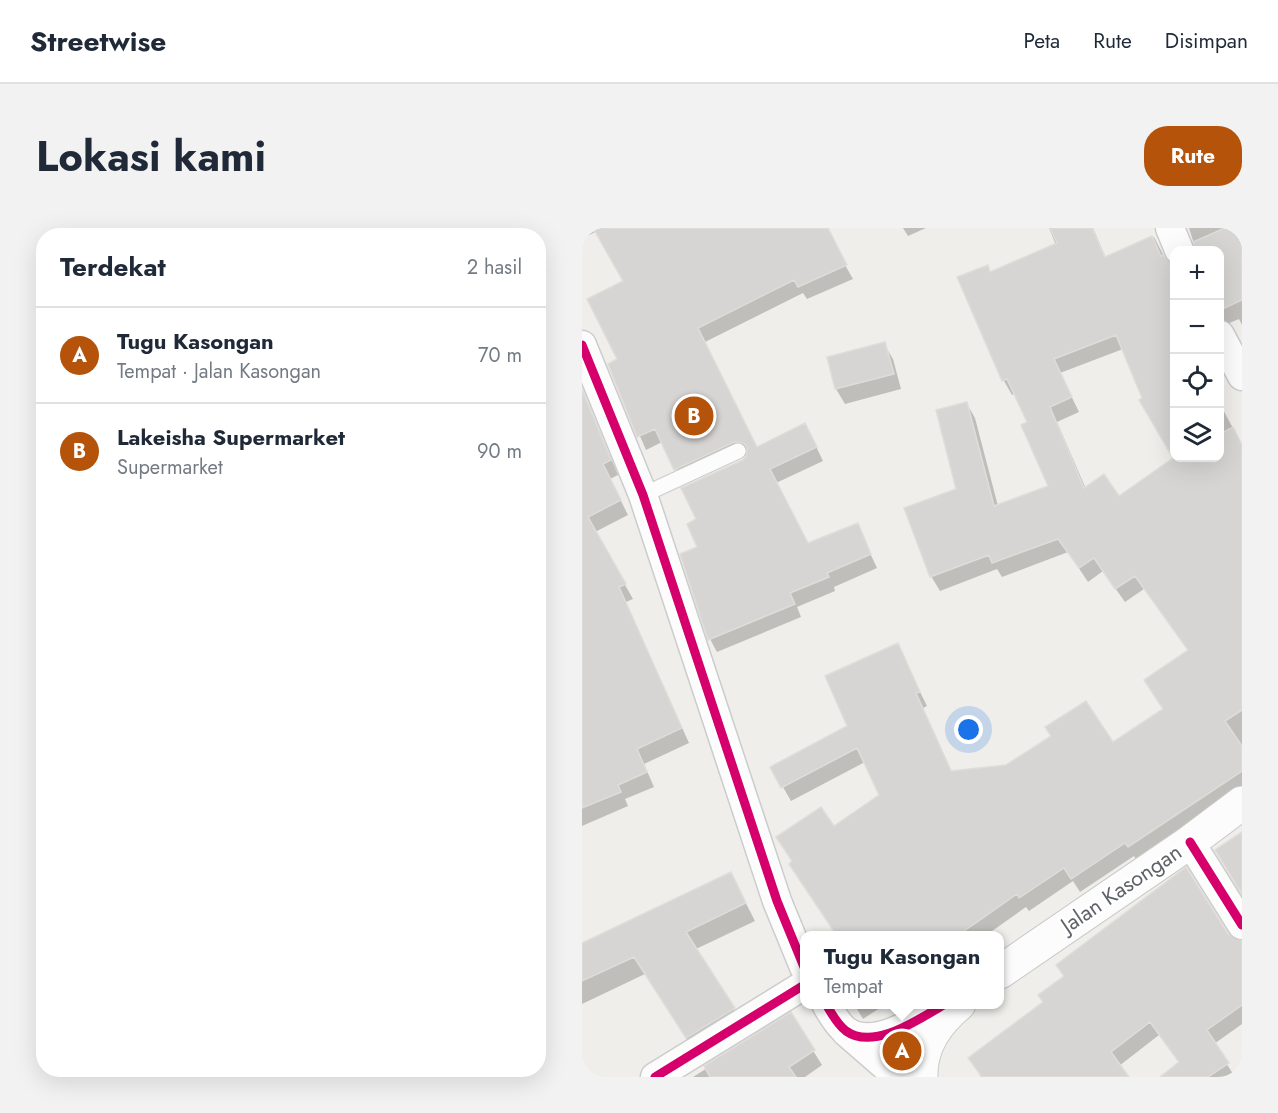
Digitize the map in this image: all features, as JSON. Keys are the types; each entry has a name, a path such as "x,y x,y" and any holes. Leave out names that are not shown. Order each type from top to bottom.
{"main road":[{"name":"Jalan Kasongan","path":"1004,969 1190,842 1242,803"},
{"path":"921,1077 923,1052 933,1032 955,1009"}],"street":[{"path":"1170,228 1177,246"},
{"path":"1224,342 1242,376"},
{"path":"582,345 644,495 777,901 800,958"},
{"path":"1190,842 1242,925"},
{"path":"655,1077 800,987"},
{"path":"829,1009 844,1030 898,1077"},
{"path":"844,1030 860,1037 873,1038 936,1009"}],"lane":[{"path":"644,495 738,451"}],"building":[{"path":"593,228 828,228 847,265 798,287 794,280 698,328 757,447 805,423 817,447 770,469 808,543 858,523 871,554 827,573 829,577 790,593 795,604 708,640 680,554 697,547 687,524 696,519 681,488 743,460 747,447 743,443 734,442 674,470 655,429 637,437 608,364 617,359 587,299 623,281"},
{"path":"1050,228 1092,228 1105,257 1152,236 1161,256 1163,255 1170,261 1170,453 1139,400 1142,398 1116,335 1054,359 1072,397 1050,407 1084,488 1104,474 1119,496 1170,460 1170,462 1224,462 1224,432 1233,427 1242,445 1242,710 1225,721 1242,746 1242,771 1128,847 1125,843 1071,879 1064,868 1019,898 1017,894 964,931 834,931 789,864 792,861 776,837 821,807 834,826 879,795 857,748 781,788 770,767 847,726 825,676 898,643 920,692 916,693 951,771 1006,765 1051,736 1045,727 1086,701 1113,742 1163,709 1144,680 1188,650 1135,576 1115,589 1094,558 1079,568 1058,539 992,563 989,555 930,577 904,508 956,489 936,410 967,402 994,506 1048,486 1021,425 1027,422 1007,379 1002,381 957,277 988,265 990,272 1057,243"},
{"path":"1225,228 1242,228 1242,300 1224,308 1224,246 1194,246 1193,242"},
{"path":"885,342 894,374 835,389 827,357"},
{"path":"582,389 611,460 603,464 621,500 588,517 626,584 619,587 682,728 637,749 647,772 618,785 621,792 582,808"},
{"path":"1242,832 1242,894 1215,850"},
{"path":"1186,867 1228,934 1242,941 1242,1005 1207,1030 1229,1063 1208,1077 1160,1077 1179,1062 1150,1022 1111,1052 1129,1077 982,1077 968,1058 1043,1002 1038,995 1064,976 1056,965"},
{"path":"731,872 746,903 686,932 735,1008 686,1038 634,957 582,981 582,943"},
{"path":"791,1012 815,1050 789,1067 796,1077 710,1077 704,1066"}],"cycle path":[{"path":"582,345 643,495 777,901 800,957"},
{"path":"1190,842 1242,925"},
{"path":"655,1077 800,987"},
{"path":"829,1009 846,1031 857,1036 870,1037 896,1031 936,1009"}],"place":[{"name":"Lakeisha Supermarket","path":"694,416"},
{"name":"Tugu Kasongan","path":"902,1051"}]}
